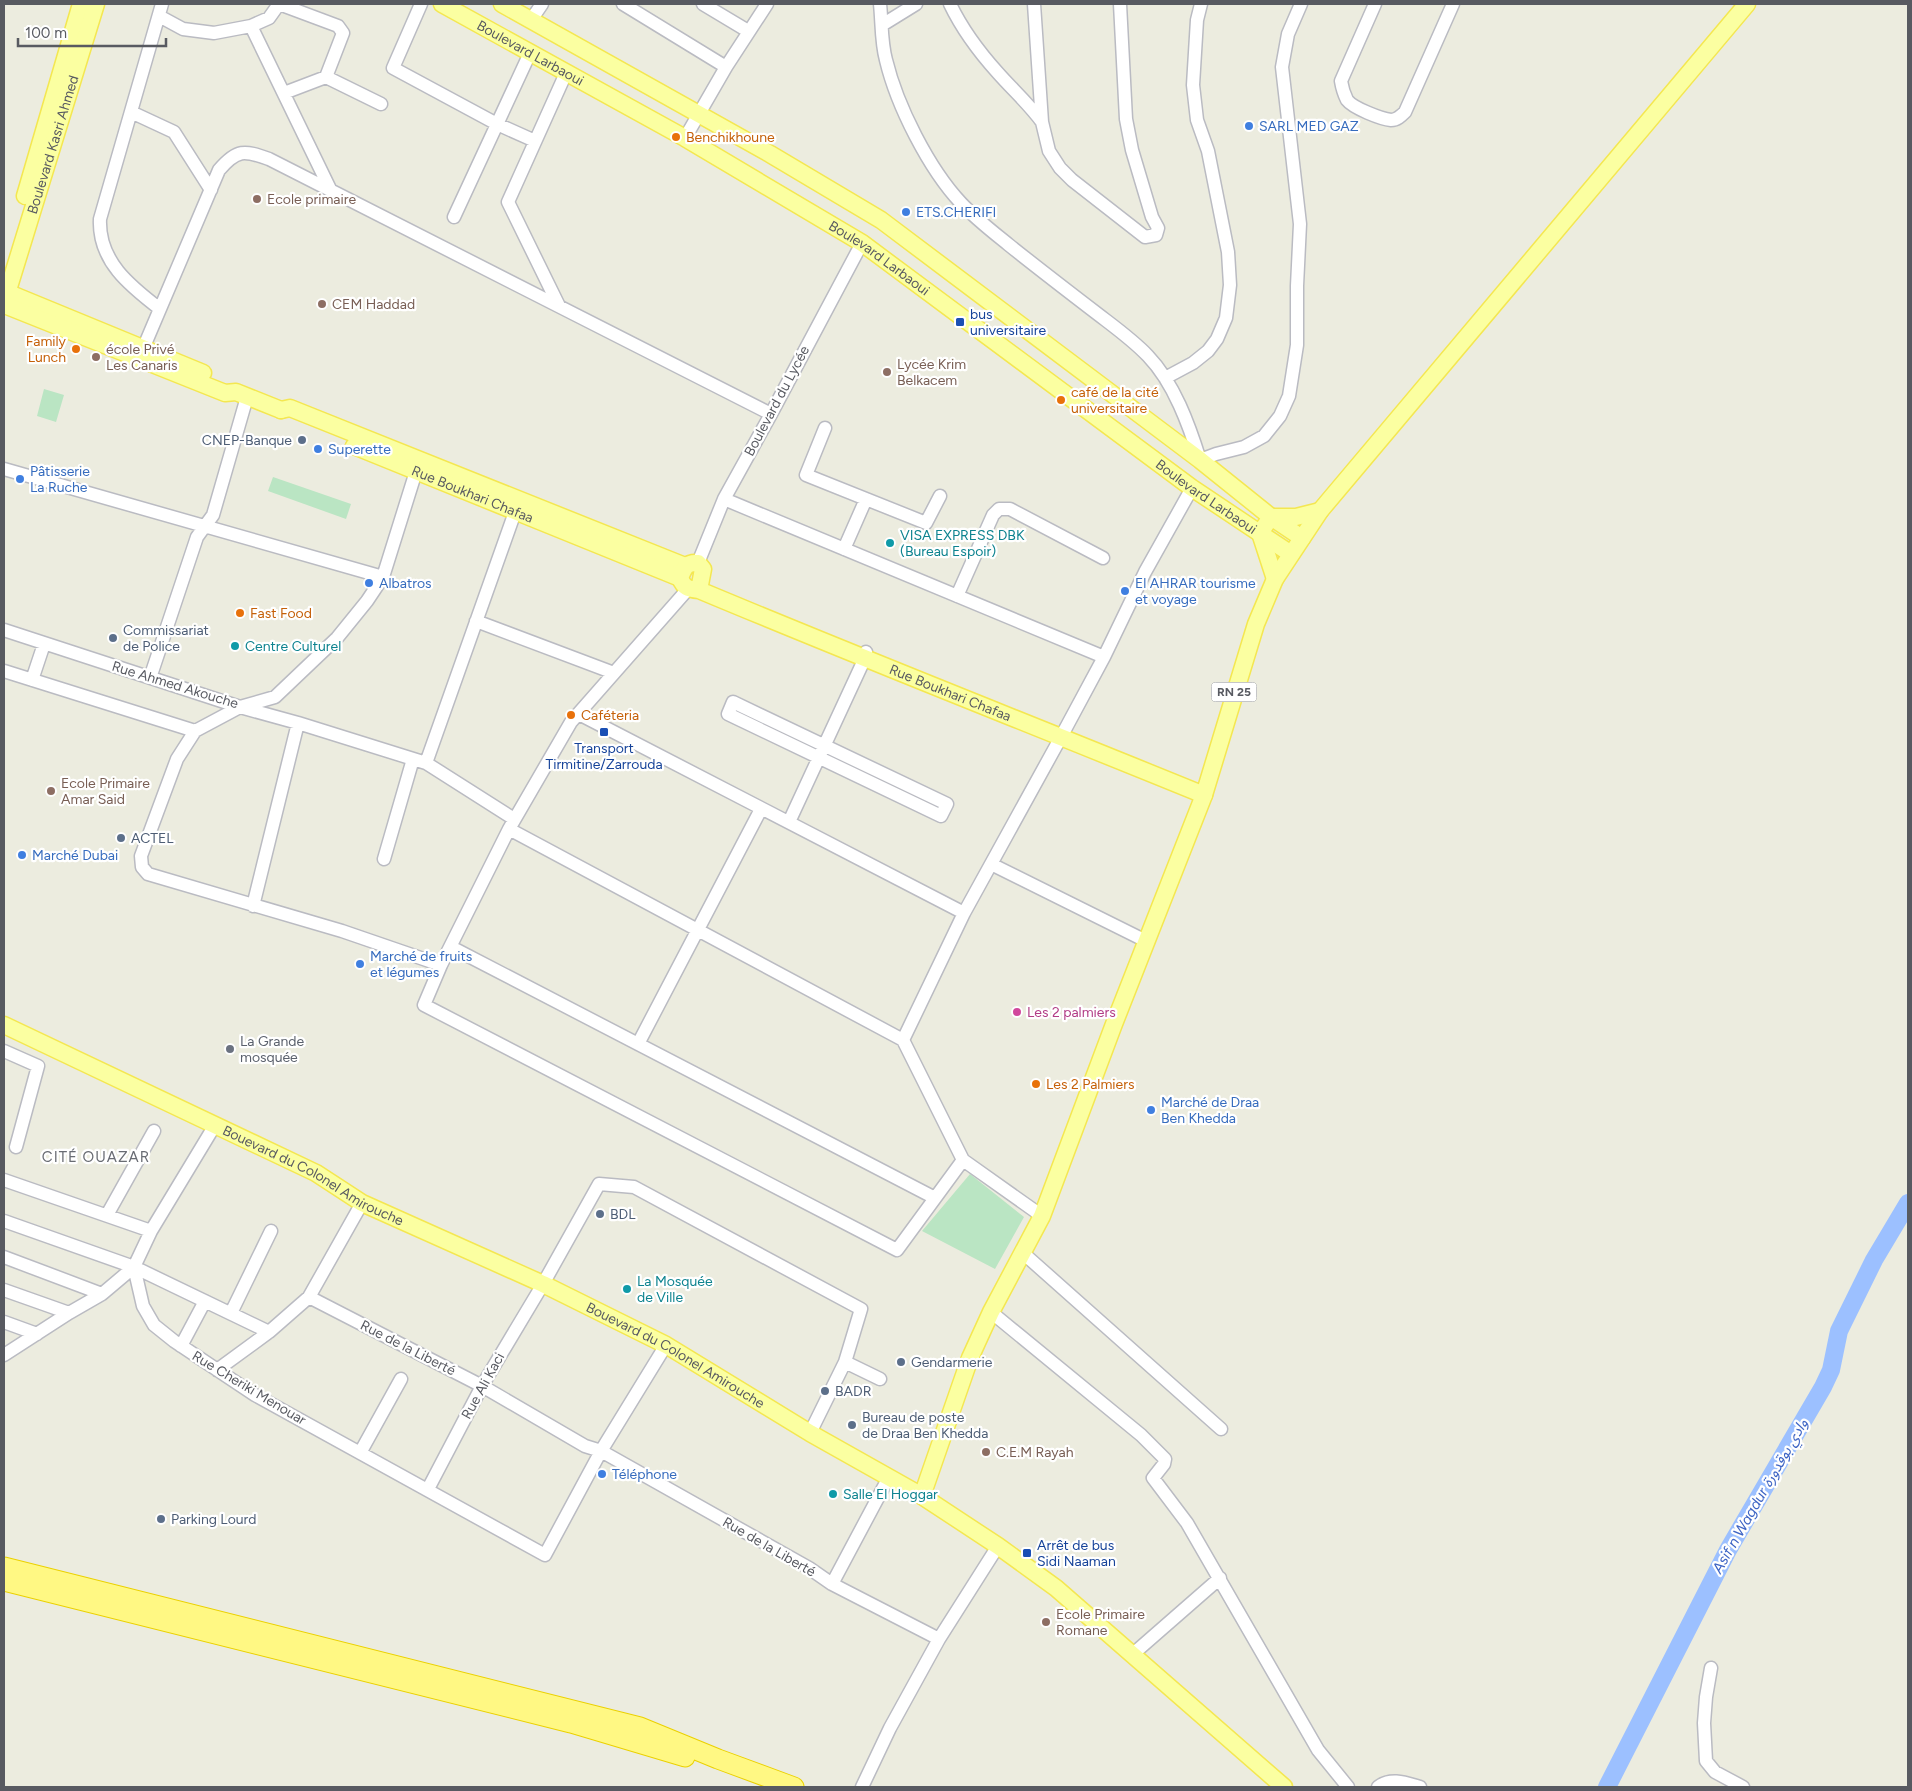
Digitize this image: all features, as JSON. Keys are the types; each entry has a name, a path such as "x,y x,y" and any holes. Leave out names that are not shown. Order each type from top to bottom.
{"highway":[{"path":"4,1567 640,1727 718,1759 794,1787"},
{"path":"4,1581 571,1723 681,1756 760,1787"}],"main road":[{"name":"Boulevard Kasri Ahmed","path":"4,270 81,4"},
{"name":"Boulevard Kasri Ahmed","path":"7,296 96,4"},
{"name":"Boulevard Larbaoui","path":"442,4 685,138 862,243 1192,488 1291,554"},
{"name":"Boulevard Larbaoui","path":"502,4 770,154 881,220 1200,460 1271,517 1302,538"},
{"name":"RN 25","path":"922,1496 970,1358 991,1312 1042,1216 1204,791 1248,646 1275,579 1320,511 1747,4"},
{"path":"7,296 225,393 242,395"},
{"name":"Rue Boukhari Chafaa","path":"242,395 281,410 290,408 515,512 692,578"},
{"name":"Rue Boukhari Chafaa","path":"418,466 692,578 865,656 1063,733 1204,791"},
{"path":"1275,579 1260,534 1271,517 1296,516 1320,511"},
{"name":"Bouevard du Colonel Amirouche","path":"4,1025 316,1173 362,1203 543,1284 666,1345 810,1433 922,1496 998,1546 1056,1588 1284,1787"}],"street":[{"path":"160,309 114,267 100,236 100,219 160,10 183,29 214,33 251,26 269,18 279,4 338,26 343,34 326,77"},
{"path":"420,4 393,68 497,124 535,141"},
{"path":"531,20 542,4"},
{"path":"623,4 726,67"},
{"path":"703,4 748,31"},
{"path":"685,138 698,113 766,4"},
{"path":"880,4 886,59 904,111 938,175 960,202 1021,255 1149,356 1174,391 1200,460 1244,447 1264,436 1280,416 1289,396 1297,345 1300,224 1282,67 1288,34 1301,4"},
{"path":"882,25 916,4"},
{"path":"950,4 970,39 997,72 1030,105 1042,122"},
{"path":"1034,4 1042,122 1048,151 1060,168 1072,180 1145,236 1156,235 1158,228 1149,209 1132,150 1126,119 1120,4"},
{"path":"1166,378 1193,364 1208,351 1217,339 1226,318 1230,285 1228,252 1210,160 1198,120 1194,85 1197,20 1201,4"},
{"path":"1375,4 1341,81 1348,101 1375,115 1392,120 1399,118 1405,112 1453,4"},
{"path":"251,26 331,191"},
{"path":"454,217 530,53"},
{"path":"559,306 508,202 566,73"},
{"path":"284,93 326,77 381,104"},
{"path":"131,112 174,132 211,190"},
{"path":"141,354 219,170 228,160 249,152 269,159 771,414"},
{"name":"Boulevard du Lycée","path":"862,243 724,499 692,578 571,722 511,824 441,965 424,1005 896,1250 935,1198"},
{"path":"150,678 198,537 213,515 242,395"},
{"path":"825,428 806,475 926,523 940,496"},
{"path":"1194,440 1216,454"},
{"name":"Rue Ahmed Akouche","path":"4,630 240,708 274,698 337,638 367,601 383,576 418,466"},
{"path":"4,469 383,576"},
{"path":"903,1040 964,913 1104,657 1145,572 1192,488"},
{"path":"724,499 1104,657"},
{"path":"844,549 866,499"},
{"path":"957,596 993,515 1000,509 1010,509 1103,558"},
{"path":"426,763 515,512"},
{"path":"476,621 614,673"},
{"path":"32,680 44,644"},
{"path":"788,822 865,656"},
{"path":"4,671 194,731"},
{"path":"733,702 824,746 947,804 941,816 728,714 733,702"},
{"path":"441,965 342,931 148,874 142,866 141,856 176,759 194,731 240,708 298,723 426,763 511,824 698,930 903,1040 963,1160 1042,1216"},
{"path":"578,714 964,913"},
{"path":"253,906 298,723"},
{"path":"384,859 413,759"},
{"path":"638,1044 761,809"},
{"path":"991,864 1146,941"},
{"path":"451,947 935,1198 963,1160"},
{"path":"4,1051 38,1066 16,1147"},
{"path":"4,1354 102,1294 134,1267 151,1231 215,1124"},
{"path":"107,1215 154,1131"},
{"path":"4,1180 151,1231"},
{"name":"Rue Ali Kaci","path":"428,1489 482,1386 543,1284 599,1184 634,1187 861,1308 844,1362"},
{"path":"217,1370 269,1332 309,1298 362,1203"},
{"path":"4,1221 134,1267 269,1332"},
{"path":"231,1313 271,1231"},
{"path":"1023,1253 1220,1429"},
{"path":"4,1257 102,1294"},
{"name":"Rue Cheriki Menouar","path":"134,1267 144,1306 154,1325 181,1346 255,1395 545,1555 601,1451"},
{"path":"4,1290 69,1313"},
{"name":"Rue de la Liberté","path":"309,1298 482,1386 585,1446 601,1451 809,1568 832,1584 939,1640"},
{"path":"181,1346 205,1301"},
{"path":"991,1312 1074,1379 1165,1459 1164,1464 1153,1478 1187,1523 1318,1750 1348,1787"},
{"path":"4,1322 37,1334"},
{"path":"601,1451 666,1345"},
{"path":"810,1433 844,1362 880,1379"},
{"path":"360,1453 402,1379"},
{"path":"832,1584 889,1477"},
{"path":"862,1787 890,1728 939,1640 998,1546"},
{"path":"1133,1654 1220,1578"},
{"path":"1711,1668 1704,1723 1706,1761 1715,1772 1743,1787"},
{"path":"1378,1787 1384,1782 1395,1781 1420,1787"}],"green space":[{"path":"44,389 64,395 56,422 37,416"},
{"path":"273,477 351,504 346,519 268,491"},
{"path":"970,1174 1024,1217 995,1269 922,1231"}],"waterway":[{"name":"Asif n Wagdur وادي بوقدورة","path":"1607,1787 1728,1550 1823,1387 1831,1370 1839,1331 1874,1260 1908,1203"}],"place":[{"name":"SARL MED GAZ","path":"1249,126"},
{"name":"Benchikhoune","path":"676,137"},
{"name":"Ecole primaire","path":"257,199"},
{"name":"ETS.CHERIFI","path":"906,212"},
{"name":"CEM Haddad","path":"322,304"},
{"name":"bus universitaire","path":"960,322"},
{"name":"Family Lunch","path":"76,349"},
{"name":"école Privé Les Canaris","path":"96,357"},
{"name":"Lycée Krim Belkacem","path":"887,372"},
{"name":"café de la cité universitaire","path":"1061,400"},
{"name":"CNEP-Banque","path":"302,440"},
{"name":"Superette","path":"318,449"},
{"name":"Pâtisserie La Ruche","path":"20,479"},
{"name":"VISA EXPRESS DBK (Bureau Espoir)","path":"890,543"},
{"name":"Albatros","path":"369,583"},
{"name":"El AHRAR tourisme et voyage","path":"1125,591"},
{"name":"Fast Food","path":"240,613"},
{"name":"Commissariat de Police","path":"113,638"},
{"name":"Centre Culturel","path":"235,646"},
{"name":"Caféteria","path":"571,715"},
{"name":"Transport Tirmitine/Zarrouda","path":"604,732"},
{"name":"Ecole Primaire Amar Said","path":"51,791"},
{"name":"ACTEL","path":"121,838"},
{"name":"Marché Dubai","path":"22,855"},
{"name":"Marché de fruits et légumes","path":"360,964"},
{"name":"Les 2 palmiers","path":"1017,1012"},
{"name":"La Grande mosquée","path":"230,1049"},
{"name":"Les 2 Palmiers","path":"1036,1084"},
{"name":"Marché de Draa Ben Khedda","path":"1151,1110"},
{"name":"BDL","path":"600,1214"},
{"name":"La Mosquée de Ville","path":"627,1289"},
{"name":"Gendarmerie","path":"901,1362"},
{"name":"BADR","path":"825,1391"},
{"name":"Bureau de poste de Draa Ben Khedda","path":"852,1425"},
{"name":"C.E.M Rayah","path":"986,1452"},
{"name":"Téléphone","path":"602,1474"},
{"name":"Salle El Hoggar","path":"833,1494"},
{"name":"Parking Lourd","path":"161,1519"},
{"name":"Arrêt de bus Sidi Naaman","path":"1027,1553"},
{"name":"Ecole Primaire Romane","path":"1046,1622"}],"district":[{"name":"CITÉ OUAZAR","path":"96,1157"}]}
